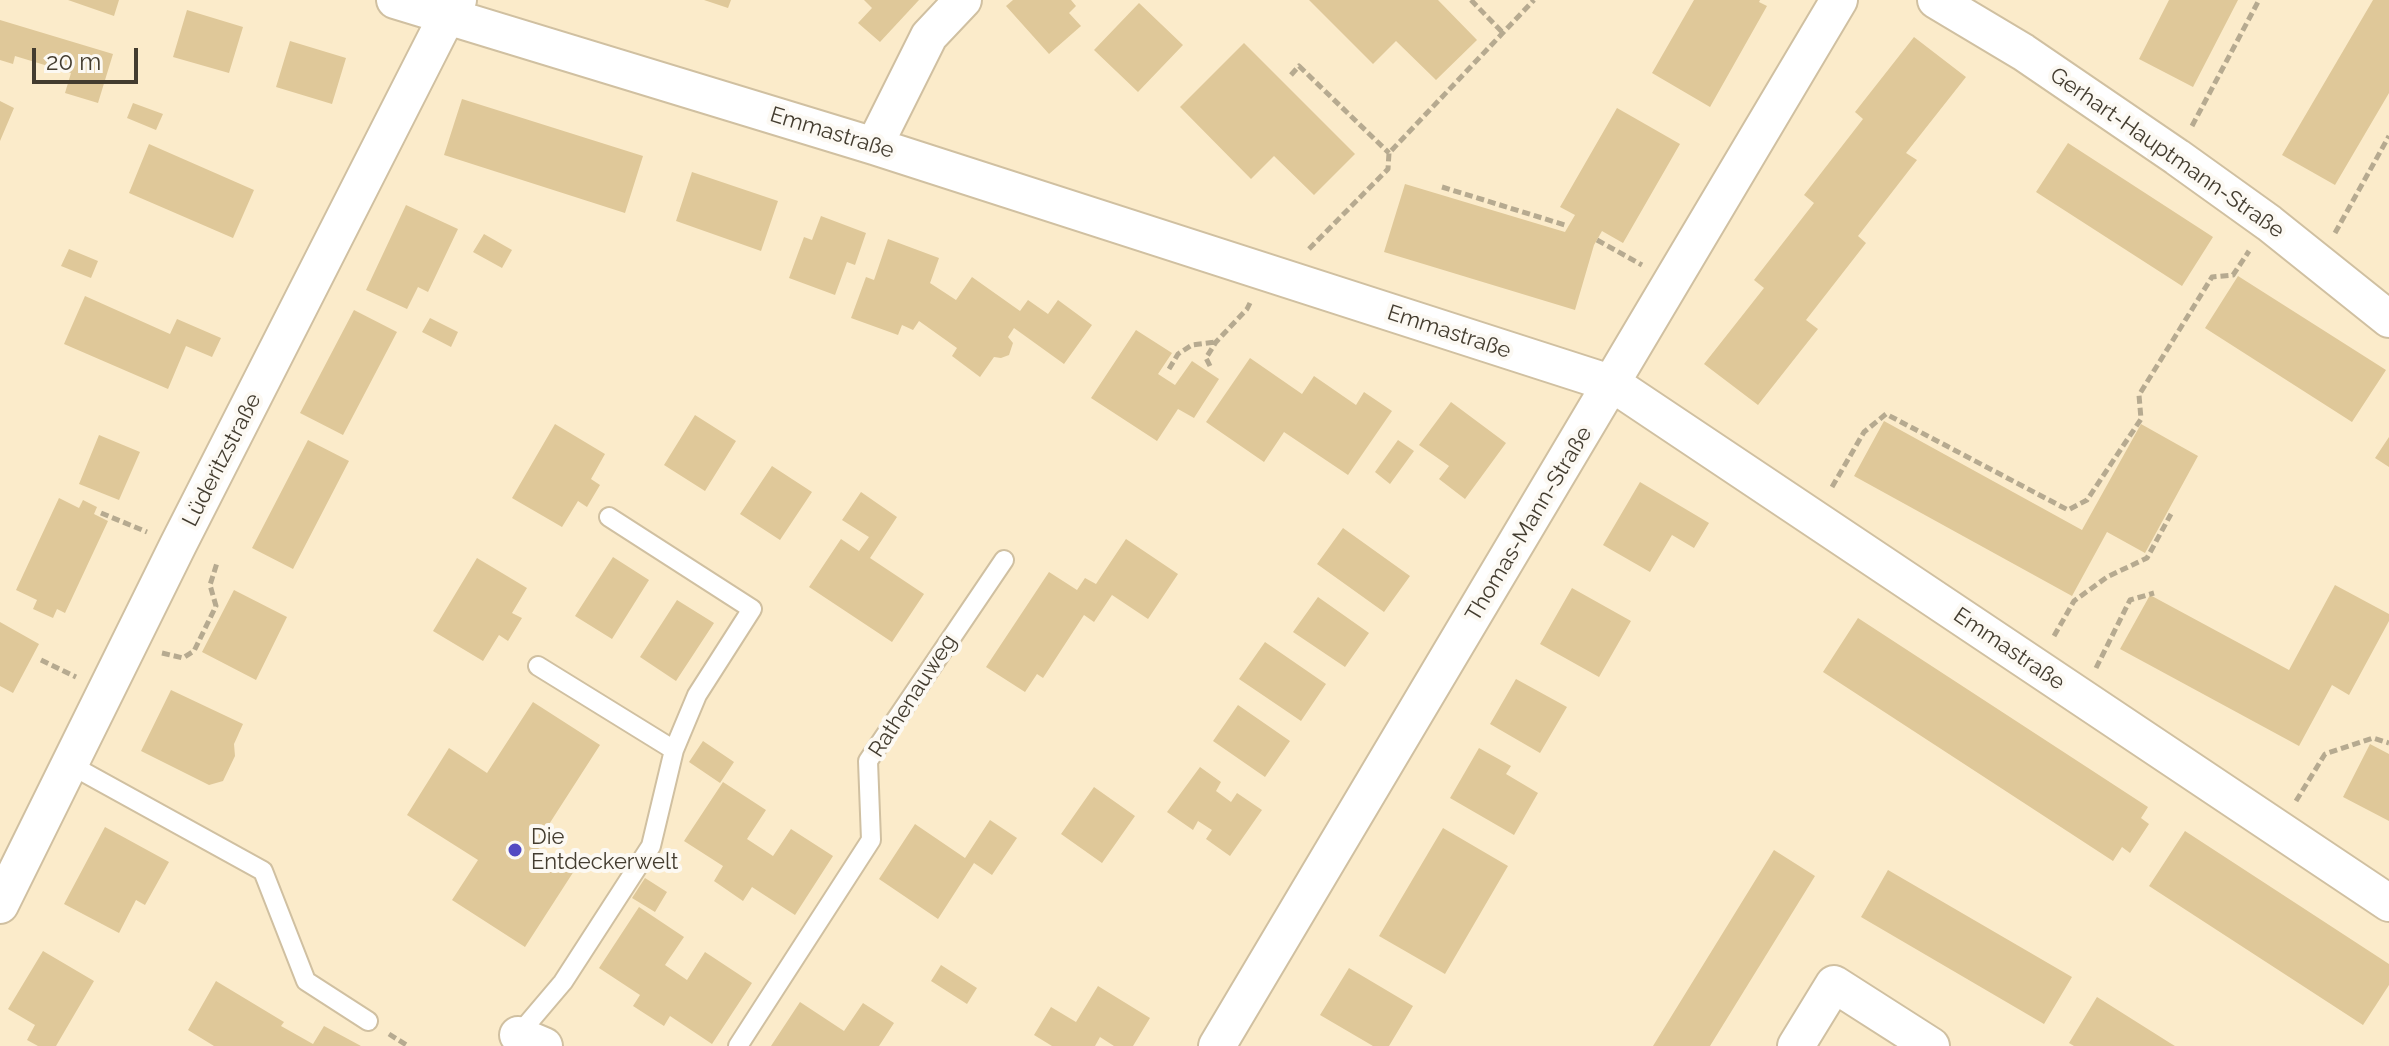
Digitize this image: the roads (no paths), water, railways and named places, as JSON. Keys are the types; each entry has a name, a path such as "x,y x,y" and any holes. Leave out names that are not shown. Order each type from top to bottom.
{"street":[{"name":"Emmastraße","path":"395,0 453,8 1613,384 2389,903"},
{"path":"874,146 929,36 963,0"},
{"name":"Thomas-Mann-Straße","path":"1217,1046 1839,0"},
{"name":"Gerhart-Hauptmann-Straße","path":"1936,0 2023,52 2177,157 2269,223 2389,319"},
{"name":"Lüderitzstraße","path":"0,905 178,545 453,8"},
{"path":"1796,1046 1834,984 1931,1046"}],"lane":[{"path":"531,1040 563,982 651,846 674,750 697,695 752,609 609,517"},
{"name":"Rathenauweg","path":"738,1046 871,840 868,761 1004,560"},
{"path":"538,666 674,750"},
{"path":"69,764 263,871 306,981 368,1021"}],"place":[{"name":"Die Entdeckerwelt","path":"515,850"}]}
